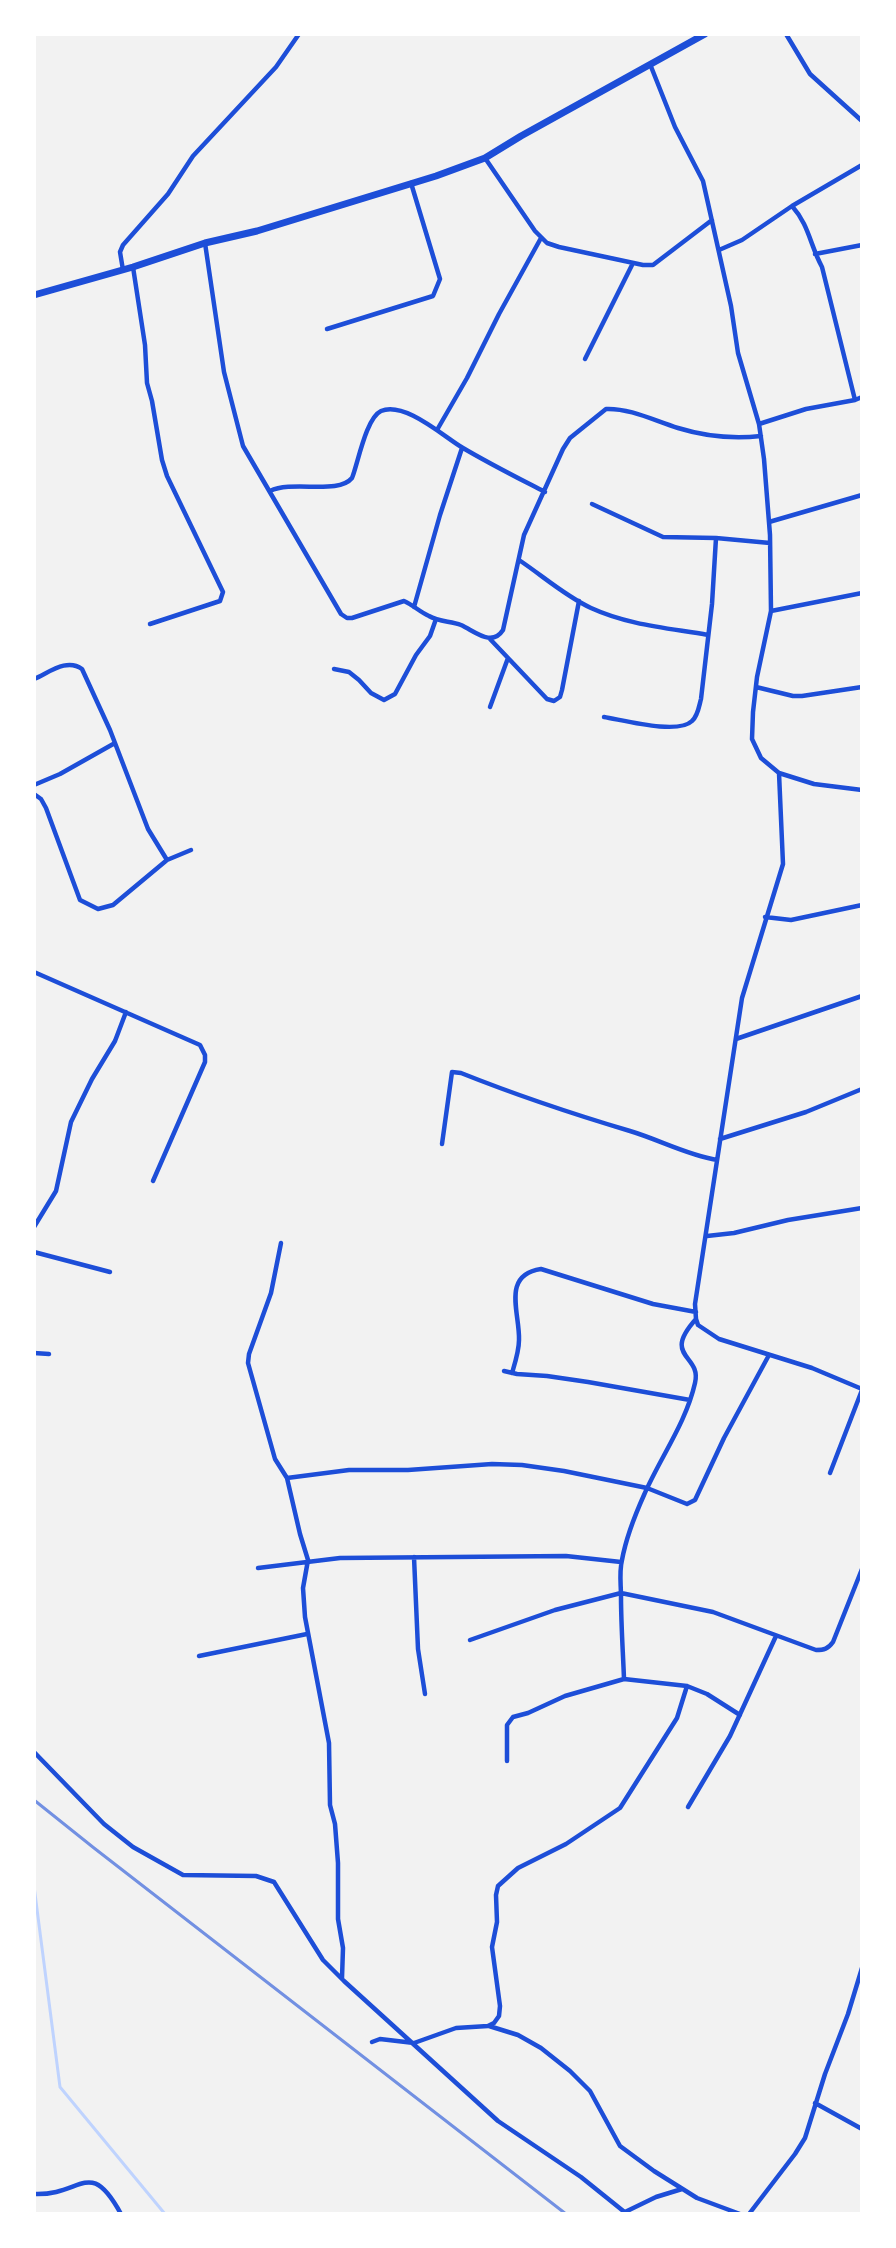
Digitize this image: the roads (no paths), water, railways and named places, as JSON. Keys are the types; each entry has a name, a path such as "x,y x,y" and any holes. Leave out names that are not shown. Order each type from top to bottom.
{"main road":[{"path":"34,296 205,243 258,231 485,158 705,34"}],"street":[{"path":"123,270 120,252 123,245 168,194 193,156 276,67 299,34"},
{"path":"786,34 810,74 861,121"},
{"path":"650,64 675,127 703,181 731,306 738,353 761,436 769,522 771,611 756,687 752,739 761,758 779,773 814,784 861,790"},
{"path":"485,158 541,238 559,247 649,265 657,263 712,220"},
{"path":"719,249 742,240 792,206 861,165"},
{"path":"327,329 433,296 440,279 411,183"},
{"path":"792,206 802,218 814,254 822,267 855,400"},
{"path":"437,430 541,238"},
{"path":"205,243 227,383 243,446 341,614 352,618 400,601 436,619 459,624 490,638 547,699 552,701 558,699 562,690 579,601"},
{"path":"814,254 861,245"},
{"path":"585,359 633,263"},
{"path":"133,267 145,345 145,370 162,460 167,477 223,592 220,601 150,624"},
{"path":"759,424 861,397"},
{"path":"490,638 499,636 503,630 524,536 570,438 606,409 632,413 680,429 741,439 761,436"},
{"path":"270,491 292,485 338,486 348,483 358,463 370,425 381,412 397,410 415,417 462,448 545,492"},
{"path":"414,607 462,448"},
{"path":"769,522 861,495"},
{"path":"592,504 663,537 716,538 770,543"},
{"path":"604,717 679,727 692,721 697,714 708,635 716,538"},
{"path":"519,560 544,576 551,584 590,608 628,622 708,635"},
{"path":"771,611 861,593"},
{"path":"334,669 348,672 371,693 384,700 395,694 416,655 430,636 436,619"},
{"path":"490,707 508,658"},
{"path":"34,679 66,664 75,664 82,669 115,743 148,829 167,860"},
{"path":"756,687 793,696 861,687"},
{"path":"34,785 60,774 115,743"},
{"path":"779,773 783,858 747,979 720,1139 696,1319 704,1330 719,1339 812,1368 861,1389 830,1473"},
{"path":"34,794 41,799 46,808 80,900 98,909 112,905 167,860 191,850"},
{"path":"765,917 791,920 861,905"},
{"path":"34,972 200,1045 206,1054 205,1062 153,1181"},
{"path":"736,1039 861,996"},
{"path":"35,1224 56,1191 71,1122 92,1079 115,1041 126,1012"},
{"path":"442,1144 452,1072 461,1073 511,1093 701,1157 717,1160"},
{"path":"720,1139 798,1115 861,1089"},
{"path":"706,1236 734,1233 788,1220 861,1208"},
{"path":"281,1244 271,1293 249,1354 248,1363 274,1459 288,1478 308,1560 303,1588 307,1634 329,1743 330,1805 335,1824 338,1918 343,1948 342,1978"},
{"path":"34,1252 110,1272"},
{"path":"512,1373 519,1343 515,1311 517,1284 528,1271 541,1269 653,1304 696,1312"},
{"path":"624,1679 621,1562 647,1488 690,1400 696,1376 692,1363 683,1352 681,1343 685,1331 696,1319"},
{"path":"34,1353 49,1354"},
{"path":"288,1478 349,1470 408,1470 492,1464 564,1471 647,1488 687,1504 695,1500 724,1438 769,1355"},
{"path":"504,1371 690,1400"},
{"path":"258,1568 308,1560 340,1558 566,1556 621,1562"},
{"path":"414,1557 418,1649 425,1694"},
{"path":"470,1640 555,1610 621,1593 713,1612 816,1650 824,1650 830,1647 861,1569"},
{"path":"199,1656 307,1634"},
{"path":"688,1807 730,1736 776,1636"},
{"path":"507,1761 509,1720 565,1696 624,1679 687,1686 707,1694 740,1715"},
{"path":"488,2026 494,2023 499,2016 500,2007 492,1947 497,1923 498,1886 518,1868 566,1844 620,1808 677,1718 687,1686"},
{"path":"34,1752 104,1824 133,1847 183,1875 256,1876 274,1882 323,1960 342,1978 498,2121 581,2177 626,2213 656,2197 682,2189"},
{"path":"749,2214 805,2138 815,2103 848,2014 861,1968"},
{"path":"372,2042 380,2039 414,2043 456,2028 488,2026 518,2035 541,2048 570,2071 590,2091 620,2146 697,2198 740,2214"},
{"path":"815,2103 861,2129"},
{"path":"34,2194 59,2192 87,2182 97,2182 110,2193 121,2214"}],"waterway":[{"path":"34,1886 60,2087 165,2214"}],"railway":[{"path":"34,1800 566,2214"}]}
